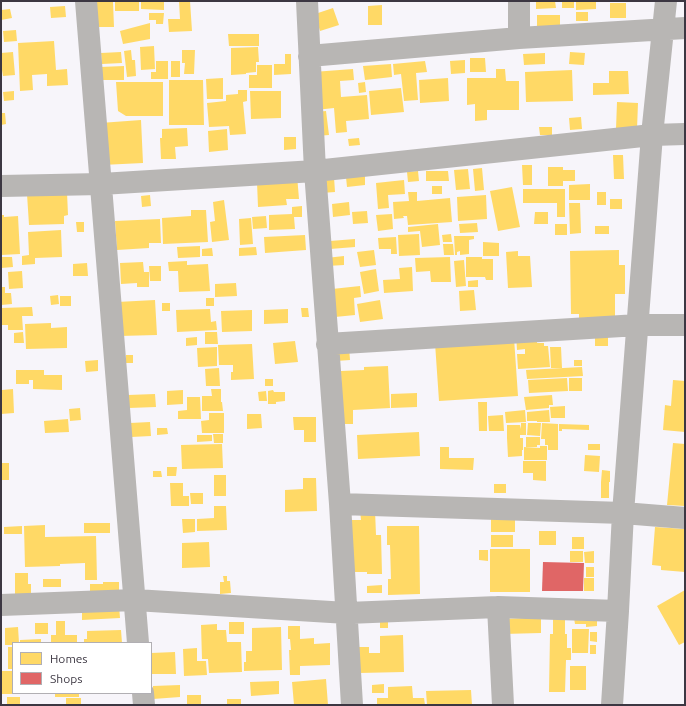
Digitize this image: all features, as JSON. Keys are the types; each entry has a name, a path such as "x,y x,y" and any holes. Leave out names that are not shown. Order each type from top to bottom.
{"street":[{"path":"86,1 138,642"},
{"path":"307,1 315,171 340,504 352,705"},
{"path":"519,1 519,38"},
{"path":"612,705 623,513 652,135 666,1"},
{"path":"309,56 519,38 685,28"},
{"path":"1,186 101,184 315,171 652,135 685,134"},
{"path":"327,344 638,325 685,325"},
{"path":"340,504 623,513 685,518"},
{"path":"1,605 134,600 347,613 498,607 618,612"},
{"path":"498,607 503,705"},
{"path":"143,694 144,705"}],"building: Homes":[{"path":"115,1 139,2 139,11 115,11"},
{"path":"141,1 164,1 164,10 141,9"},
{"path":"179,1 190,1 192,31 169,32 168,19 180,19"},
{"path":"536,1 555,1 556,8 536,9"},
{"path":"562,1 574,1 574,8 562,8"},
{"path":"576,1 596,1 596,9 576,10"},
{"path":"96,2 113,2 114,27 97,27"},
{"path":"610,3 626,3 626,18 610,18"},
{"path":"382,5 382,25 368,25 368,6"},
{"path":"65,6 66,17 51,18 50,7"},
{"path":"333,8 339,25 320,31 315,14"},
{"path":"10,9 12,18 1,20 1,10"},
{"path":"576,12 588,12 588,21 576,21"},
{"path":"149,13 164,13 163,24 156,24 156,20 149,20"},
{"path":"537,15 560,15 560,26 537,26"},
{"path":"150,23 150,39 123,44 120,31"},
{"path":"16,30 17,41 4,42 3,31"},
{"path":"228,34 259,34 259,46 229,46"},
{"path":"54,41 56,70 67,69 68,85 47,86 47,74 32,75 33,90 20,91 18,43"},
{"path":"154,46 155,69 141,70 140,47"},
{"path":"258,47 259,62 256,62 256,72 231,75 231,48"},
{"path":"131,50 132,60 135,60 136,76 127,77 124,51"},
{"path":"182,50 195,50 194,74 184,74 185,63 182,63"},
{"path":"13,52 15,75 3,76 1,53"},
{"path":"121,52 122,63 102,64 101,53"},
{"path":"570,52 585,53 584,65 569,64"},
{"path":"545,53 545,64 524,65 523,54"},
{"path":"285,54 291,54 291,74 274,75 274,64 285,64"},
{"path":"470,58 485,58 486,72 470,72"},
{"path":"465,60 465,73 451,74 450,61"},
{"path":"156,61 168,61 168,79 151,79 151,72 156,72"},
{"path":"171,61 180,61 180,77 171,77"},
{"path":"425,61 427,72 416,73 418,100 404,101 401,74 394,75 393,64"},
{"path":"391,64 392,77 365,80 363,66"},
{"path":"257,65 272,65 272,88 249,88 249,75 257,75"},
{"path":"124,66 124,80 101,80 100,67"},
{"path":"353,69 354,80 340,81 341,97 367,95 369,119 346,121 347,132 336,133 334,108 316,110 313,72"},
{"path":"496,69 505,69 506,81 519,81 519,110 487,110 487,120 475,121 475,104 467,105 467,78 496,78"},
{"path":"572,70 573,101 526,102 525,72"},
{"path":"609,71 628,71 629,94 593,95 593,83 609,83"},
{"path":"223,78 223,99 207,99 206,79"},
{"path":"448,78 449,101 420,103 419,80"},
{"path":"169,80 203,80 204,125 169,125"},
{"path":"116,82 163,82 163,116 126,116 118,111"},
{"path":"365,82 366,92 359,93 358,83"},
{"path":"401,88 404,112 371,115 369,91"},
{"path":"238,90 247,90 247,101 243,102 246,134 230,135 229,126 209,127 207,103 226,101 226,95 238,94"},
{"path":"14,91 14,100 4,101 3,92"},
{"path":"250,91 281,91 281,118 251,119"},
{"path":"617,102 638,103 637,129 616,129"},
{"path":"326,111 329,135 316,136 315,112"},
{"path":"1,113 5,113 6,124 1,125"},
{"path":"581,117 582,129 570,130 569,118"},
{"path":"141,120 143,163 102,165 100,123"},
{"path":"539,127 552,127 552,135 540,135"},
{"path":"187,128 188,146 175,147 176,159 161,159 160,138 162,138 162,129"},
{"path":"227,129 228,150 209,152 208,131"},
{"path":"284,137 296,137 296,149 284,150"},
{"path":"359,138 360,145 349,146 348,139"},
{"path":"613,155 623,155 624,179 614,179"},
{"path":"522,165 532,165 532,185 523,185"},
{"path":"548,167 563,167 563,170 575,170 575,181 563,181 563,186 548,186"},
{"path":"482,168 484,190 475,191 473,169"},
{"path":"468,169 470,189 456,190 454,170"},
{"path":"418,171 419,181 408,182 407,172"},
{"path":"426,171 448,171 449,181 426,181"},
{"path":"297,175 299,199 286,199 287,205 258,207 257,182"},
{"path":"365,175 365,185 347,187 346,177"},
{"path":"334,177 335,192 321,193 320,178"},
{"path":"404,180 405,194 388,195 389,208 378,209 376,183"},
{"path":"590,184 590,200 569,200 569,185"},
{"path":"432,186 442,186 442,194 432,194"},
{"path":"512,187 520,227 498,231 490,191"},
{"path":"523,189 565,189 565,217 557,217 557,203 523,203"},
{"path":"67,192 68,215 64,216 64,224 29,225 27,194"},
{"path":"408,192 417,192 417,201 450,198 452,222 408,225 407,216 403,216 404,218 394,219 393,202 409,201"},
{"path":"597,192 606,192 606,205 597,205"},
{"path":"150,195 151,206 142,207 141,196"},
{"path":"486,195 487,219 458,221 457,197"},
{"path":"610,199 622,199 622,209 610,209"},
{"path":"224,200 229,240 212,242 210,222 215,221 213,202"},
{"path":"349,202 350,215 333,217 332,204"},
{"path":"569,203 580,203 581,233 570,234"},
{"path":"302,206 302,217 294,217 295,229 269,230 269,215 292,214 292,207"},
{"path":"191,210 206,210 208,242 163,244 162,218 191,216"},
{"path":"367,211 368,223 353,224 352,212"},
{"path":"535,212 548,212 548,224 534,224"},
{"path":"392,214 393,229 378,231 376,215"},
{"path":"1,215 4,215 4,217 18,216 20,254 1,255"},
{"path":"266,216 267,228 253,229 252,217"},
{"path":"251,218 253,244 240,245 239,219"},
{"path":"160,219 161,243 149,243 149,248 117,250 115,221"},
{"path":"76,222 84,222 84,232 77,232"},
{"path":"477,223 478,232 460,233 459,224"},
{"path":"438,224 440,245 422,247 420,231 408,232 408,227"},
{"path":"555,224 567,224 567,235 555,235"},
{"path":"595,226 609,226 609,234 595,234"},
{"path":"61,230 62,257 35,258 35,264 22,265 22,256 29,255 28,232"},
{"path":"419,234 420,255 399,256 398,235"},
{"path":"451,234 452,242 443,242 442,235"},
{"path":"305,235 306,250 265,253 264,237"},
{"path":"454,236 474,236 474,239 469,240 469,254 460,255 460,251 457,252 457,255 455,255"},
{"path":"396,237 397,254 391,254 391,249 379,249 378,238"},
{"path":"355,239 355,247 330,249 330,241"},
{"path":"483,242 499,243 499,256 483,256"},
{"path":"443,244 453,244 454,255 444,255"},
{"path":"200,246 200,257 178,258 177,247"},
{"path":"256,247 257,255 239,256 239,248"},
{"path":"212,248 213,256 202,256 202,249"},
{"path":"374,250 376,265 360,267 357,252"},
{"path":"619,250 619,265 625,265 625,294 615,294 615,317 579,318 579,314 571,314 570,251"},
{"path":"518,251 518,256 530,256 532,287 508,288 506,252"},
{"path":"344,256 344,265 327,266 326,258"},
{"path":"1,257 12,257 13,267 1,268"},
{"path":"450,257 451,282 431,282 430,271 416,272 415,258"},
{"path":"466,257 493,259 493,280 486,280 485,277 466,277"},
{"path":"464,260 466,286 456,287 454,261"},
{"path":"187,261 187,265 208,264 210,291 179,292 178,271 169,271 168,262"},
{"path":"143,262 144,272 149,272 149,287 137,287 137,283 121,284 120,263"},
{"path":"87,263 88,276 73,276 73,264"},
{"path":"149,266 161,266 161,281 150,281"},
{"path":"412,267 413,291 384,293 383,280 400,279 399,268"},
{"path":"376,269 379,291 364,294 360,272"},
{"path":"22,271 23,288 9,289 8,272"},
{"path":"478,280 478,287 468,287 468,281"},
{"path":"236,283 237,296 215,297 215,284"},
{"path":"360,286 361,297 354,298 355,315 335,317 332,289"},
{"path":"1,287 5,287 5,293 11,293 12,304 1,305"},
{"path":"474,290 476,310 460,311 459,291"},
{"path":"58,295 59,304 51,305 50,296"},
{"path":"60,296 71,296 71,306 60,306"},
{"path":"206,298 214,298 214,306 206,306"},
{"path":"155,300 157,335 119,336 117,302"},
{"path":"380,300 383,319 360,322 357,304"},
{"path":"162,303 170,303 170,311 162,311"},
{"path":"32,307 33,316 22,316 23,330 8,330 8,325 1,325 1,308"},
{"path":"301,308 308,308 309,317 302,317"},
{"path":"210,309 211,322 216,321 217,330 177,332 176,310"},
{"path":"288,309 288,323 264,324 264,310"},
{"path":"252,310 252,331 222,332 221,311"},
{"path":"51,323 51,328 67,327 67,348 26,349 25,324"},
{"path":"23,332 24,343 14,343 14,333"},
{"path":"205,332 217,332 218,344 205,344"},
{"path":"516,334 537,337 537,343 544,343 544,346 548,346 550,367 518,369 517,354 525,354 525,349 517,350"},
{"path":"595,334 608,334 608,346 595,346"},
{"path":"197,337 197,345 186,346 186,338"},
{"path":"514,338 518,396 439,401 435,343"},
{"path":"295,341 298,362 275,364 273,343"},
{"path":"252,344 254,379 231,380 233,365 219,365 218,345"},
{"path":"217,347 217,366 198,367 197,348"},
{"path":"349,347 350,360 336,361 336,348"},
{"path":"550,347 561,347 562,368 551,368"},
{"path":"126,355 133,355 133,363 126,363"},
{"path":"98,360 98,371 86,372 85,361"},
{"path":"574,360 582,360 582,366 574,366"},
{"path":"388,366 390,408 353,410 353,424 342,424 341,371 364,370 364,367"},
{"path":"582,367 583,376 527,379 526,370"},
{"path":"219,368 220,386 206,386 205,369"},
{"path":"16,370 44,370 44,375 62,375 62,390 33,389 33,380 29,380 29,384 16,384"},
{"path":"567,378 568,391 529,393 528,380"},
{"path":"569,378 582,378 582,391 569,391"},
{"path":"265,379 273,379 273,386 265,386"},
{"path":"673,380 685,381 685,432 663,430 665,405 671,406"},
{"path":"13,389 14,413 1,414 2,390"},
{"path":"211,389 221,389 223,411 202,411 202,396 212,396"},
{"path":"183,390 183,404 167,405 167,391"},
{"path":"273,390 274,392 285,392 285,401 276,402 276,404 268,404 268,391"},
{"path":"266,391 267,401 259,401 258,392"},
{"path":"417,393 417,407 391,408 391,394"},
{"path":"155,394 156,407 129,408 128,395"},
{"path":"552,395 553,405 549,405 549,408 526,410 524,397"},
{"path":"187,397 200,397 201,419 178,419 178,411 187,410"},
{"path":"478,402 487,402 487,431 479,431"},
{"path":"565,406 565,418 551,418 550,407"},
{"path":"80,408 81,420 70,421 69,409"},
{"path":"525,410 526,422 506,423 505,412"},
{"path":"549,410 550,422 527,421 527,412"},
{"path":"209,413 224,413 224,433 202,433 201,421 209,420"},
{"path":"247,414 261,414 262,428 247,429"},
{"path":"503,415 504,431 489,431 488,416"},
{"path":"293,417 316,417 316,442 304,442 304,430 294,430"},
{"path":"68,419 69,432 45,433 44,421"},
{"path":"150,422 151,436 131,437 130,423"},
{"path":"521,423 526,423 526,435 520,435 520,438 523,438 522,456 508,457 507,425 520,425 521,429"},
{"path":"528,423 541,423 540,436 527,435"},
{"path":"542,423 558,424 558,450 548,450 548,445 545,445 545,439 541,439"},
{"path":"559,424 589,425 589,430 562,429 562,431 559,431"},
{"path":"157,428 167,428 168,434 157,435"},
{"path":"419,432 420,456 358,459 357,435"},
{"path":"213,434 223,434 223,443 214,443"},
{"path":"197,435 212,435 212,441 197,442"},
{"path":"526,437 540,437 540,445 537,445 537,447 526,447"},
{"path":"673,443 685,444 685,506 667,505"},
{"path":"222,444 223,468 182,469 181,445"},
{"path":"588,444 600,444 600,450 588,450"},
{"path":"540,446 547,446 547,460 524,460 524,447 540,448"},
{"path":"440,447 449,447 449,458 474,458 473,470 440,469"},
{"path":"585,455 600,456 599,472 584,471"},
{"path":"523,461 546,461 546,481 533,480 533,473 523,473"},
{"path":"1,463 9,463 9,480 1,480"},
{"path":"167,467 177,467 176,476 167,476"},
{"path":"602,470 610,471 610,482 601,482"},
{"path":"153,471 161,471 162,477 153,477"},
{"path":"214,475 226,475 226,496 214,496"},
{"path":"303,478 316,478 317,511 285,512 285,490 303,489"},
{"path":"601,482 609,482 609,498 601,498"},
{"path":"170,483 183,483 183,496 189,496 189,506 171,506"},
{"path":"494,484 506,484 506,493 494,493"},
{"path":"190,493 203,493 203,504 191,504"},
{"path":"214,506 226,506 227,530 197,531 197,519 214,518"},
{"path":"360,510 375,510 376,535 381,535 382,574 349,572 346,520 361,520"},
{"path":"182,519 195,519 195,532 183,533"},
{"path":"491,519 515,519 515,532 491,532"},
{"path":"84,523 110,523 110,533 84,533"},
{"path":"45,525 45,537 96,536 97,580 85,580 85,563 60,564 60,566 25,567 24,526"},
{"path":"22,526 22,534 4,534 4,527"},
{"path":"387,526 419,526 420,594 388,595 388,579 391,579 390,545 387,545"},
{"path":"655,527 685,529 685,572 661,570 661,566 652,565"},
{"path":"539,531 556,531 556,545 539,545"},
{"path":"491,535 513,535 513,547 491,547"},
{"path":"572,537 584,537 584,549 572,549"},
{"path":"209,542 210,567 182,568 182,543"},
{"path":"490,549 530,549 530,592 490,592"},
{"path":"479,550 488,550 488,561 479,560"},
{"path":"570,551 583,551 583,562 570,562"},
{"path":"594,551 594,563 585,563 584,552"},
{"path":"586,567 594,567 594,577 586,577"},
{"path":"15,573 28,573 28,584 31,584 31,600 15,600"},
{"path":"223,576 227,576 227,581 230,581 231,593 220,594 220,582 224,582"},
{"path":"584,578 594,578 594,591 584,591"},
{"path":"43,579 61,579 61,587 43,587"},
{"path":"103,582 119,582 119,597 90,597 90,584 103,584"},
{"path":"382,585 382,593 367,593 367,586"},
{"path":"685,590 685,642 679,645 657,606"},
{"path":"119,606 120,618 82,620 82,608"},
{"path":"553,615 565,615 567,648 571,648 571,660 566,660 565,692 549,692 550,634 553,634"},
{"path":"541,616 541,633 503,634 502,619"},
{"path":"597,617 597,626 586,627 586,624 575,624 574,618"},
{"path":"380,620 388,620 388,628 380,628"},
{"path":"56,621 65,621 65,635 77,635 77,642 51,642 51,635 56,635"},
{"path":"229,622 244,622 244,634 229,634"},
{"path":"35,623 48,623 48,634 35,634"},
{"path":"217,624 217,630 226,630 227,642 241,642 242,672 209,673 208,659 202,659 201,625"},
{"path":"288,626 300,626 300,639 314,638 314,644 330,643 330,665 300,666 300,675 290,675 289,650 291,650 290,639 288,639"},
{"path":"18,627 19,642 12,642 12,645 5,645 5,628"},
{"path":"281,627 282,670 244,671 246,651 252,651 252,628"},
{"path":"572,629 589,629 588,653 572,653"},
{"path":"121,630 122,642 84,642 84,639 87,639 87,631"},
{"path":"590,632 597,632 597,642 590,641"},
{"path":"403,635 404,672 359,673 358,647 369,647 369,653 380,653 380,636"},
{"path":"41,639 41,642 20,642 20,640"},
{"path":"590,645 596,645 596,654 590,654"},
{"path":"8,647 12,647 12,669 8,669"},
{"path":"197,648 197,661 206,661 207,675 184,676 183,649"},
{"path":"175,652 176,674 152,674 152,653"},
{"path":"570,666 586,666 586,690 570,690"},
{"path":"1,671 12,671 12,694 1,694"},
{"path":"326,679 328,705 294,705 292,682"},
{"path":"279,681 279,694 251,696 250,682"},
{"path":"384,684 384,693 372,693 372,685"},
{"path":"180,685 180,697 153,699 153,686"},
{"path":"412,686 413,698 424,698 425,705 377,705 377,698 388,698 388,687"},
{"path":"471,690 472,705 427,705 426,691"},
{"path":"55,694 79,694 79,697 55,697"},
{"path":"187,695 201,695 201,705 187,705"},
{"path":"7,697 20,697 20,705 7,705"},
{"path":"66,698 81,698 81,705 66,705"},
{"path":"227,699 241,699 241,705 227,705"}],"building: Shops":[{"path":"543,562 584,563 583,591 542,591"}]}
